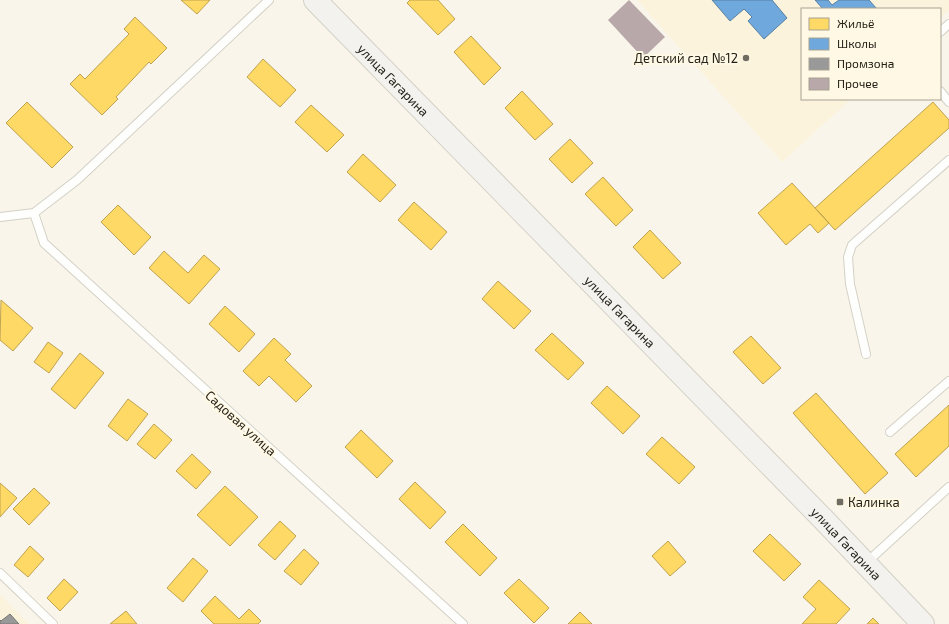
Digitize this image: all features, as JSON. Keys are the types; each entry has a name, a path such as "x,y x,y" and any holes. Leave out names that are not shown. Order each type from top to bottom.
{"main road":[{"name":"улица Гагарина","path":"315,0 866,563 923,624"}],"lane":[{"path":"0,217 34,213 77,180 269,0"},
{"path":"941,31 949,24"},
{"path":"941,93 949,102"},
{"path":"866,354 850,284 848,257 852,245 949,160"},
{"name":"Садовая улица","path":"34,213 44,243 462,624"},
{"path":"890,432 949,380"},
{"path":"866,563 949,487"},
{"path":"0,573 53,624"}],"shaded area":[{"name":"Детский сад №12","path":"637,0 949,0 949,10 941,17 941,8 801,8 801,100 850,100 782,162"},
{"path":"0,594 29,624 0,624"}],"building: Жильё":[{"path":"181,0 210,0 197,14"},
{"path":"410,0 438,0 455,19 438,35 407,3"},
{"path":"135,17 167,48 151,64 149,62 116,97 118,99 102,115 70,84 80,74 85,79 129,34 124,29"},
{"path":"471,36 501,68 484,85 454,52"},
{"path":"263,59 296,90 280,107 247,77"},
{"path":"522,91 553,124 535,140 505,108"},
{"path":"27,102 73,147 52,168 6,123"},
{"path":"933,102 949,120 949,128 835,230 815,208"},
{"path":"311,105 344,135 327,152 295,122"},
{"path":"570,139 593,163 572,183 549,159"},
{"path":"363,154 396,185 380,202 347,172"},
{"path":"603,177 633,210 616,226 585,194"},
{"path":"792,183 829,223 818,233 810,224 786,245 758,213"},
{"path":"414,202 447,232 431,250 398,220"},
{"path":"118,205 151,237 134,255 101,222"},
{"path":"650,230 681,263 663,279 633,247"},
{"path":"164,251 188,273 204,255 220,269 189,304 149,268"},
{"path":"498,281 531,311 514,329 482,299"},
{"path":"1,300 33,328 13,351 0,340"},
{"path":"225,306 255,334 239,352 209,324"},
{"path":"552,333 584,363 568,380 535,350"},
{"path":"751,336 781,368 763,384 733,352"},
{"path":"274,338 291,354 285,360 312,386 296,402 269,376 259,386 243,371"},
{"path":"48,342 63,353 49,373 34,362"},
{"path":"80,353 104,373 75,409 51,389"},
{"path":"607,386 640,416 623,434 591,403"},
{"path":"816,393 888,473 865,494 793,413"},
{"path":"128,399 148,414 127,441 108,426"},
{"path":"949,405 949,446 916,477 895,454"},
{"path":"154,424 172,440 155,459 137,444"},
{"path":"361,430 393,461 377,478 345,447"},
{"path":"662,437 695,467 679,484 646,454"},
{"path":"192,454 211,472 196,489 176,471"},
{"path":"415,482 446,512 430,529 399,499"},
{"path":"0,483 17,498 0,517"},
{"path":"225,486 258,517 230,546 197,515"},
{"path":"34,488 50,503 29,525 13,509"},
{"path":"280,521 296,536 275,560 258,545"},
{"path":"463,524 497,558 480,576 445,542"},
{"path":"770,534 801,564 784,581 753,551"},
{"path":"668,541 686,562 670,576 652,556"},
{"path":"30,546 44,559 28,577 14,565"},
{"path":"304,549 319,563 301,585 284,571"},
{"path":"193,558 208,571 183,602 167,588"},
{"path":"64,579 78,592 60,611 47,598"},
{"path":"519,579 549,608 534,623 504,593"},
{"path":"819,580 850,609 836,624 802,624 816,609 803,597"},
{"path":"215,596 239,619 249,609 261,621 258,624 214,624 201,611"},
{"path":"126,611 137,624 110,624"},
{"path":"580,612 592,624 568,624"},
{"path":"873,618 879,624 867,624"}],"building: Школы":[{"path":"712,0 772,0 787,18 764,39 748,21 752,17 744,9 730,21"},
{"path":"815,0 828,0 832,5 839,0 869,0 876,8 822,8"}],"building: Промзона":[{"path":"10,614 19,624 0,624 0,620 1,621"}],"building: Прочее":[{"path":"629,0 665,37 643,58 608,20"}],"place":[{"name":"Детский сад №12","path":"746,58"},
{"name":"Калинка","path":"840,502"}]}
